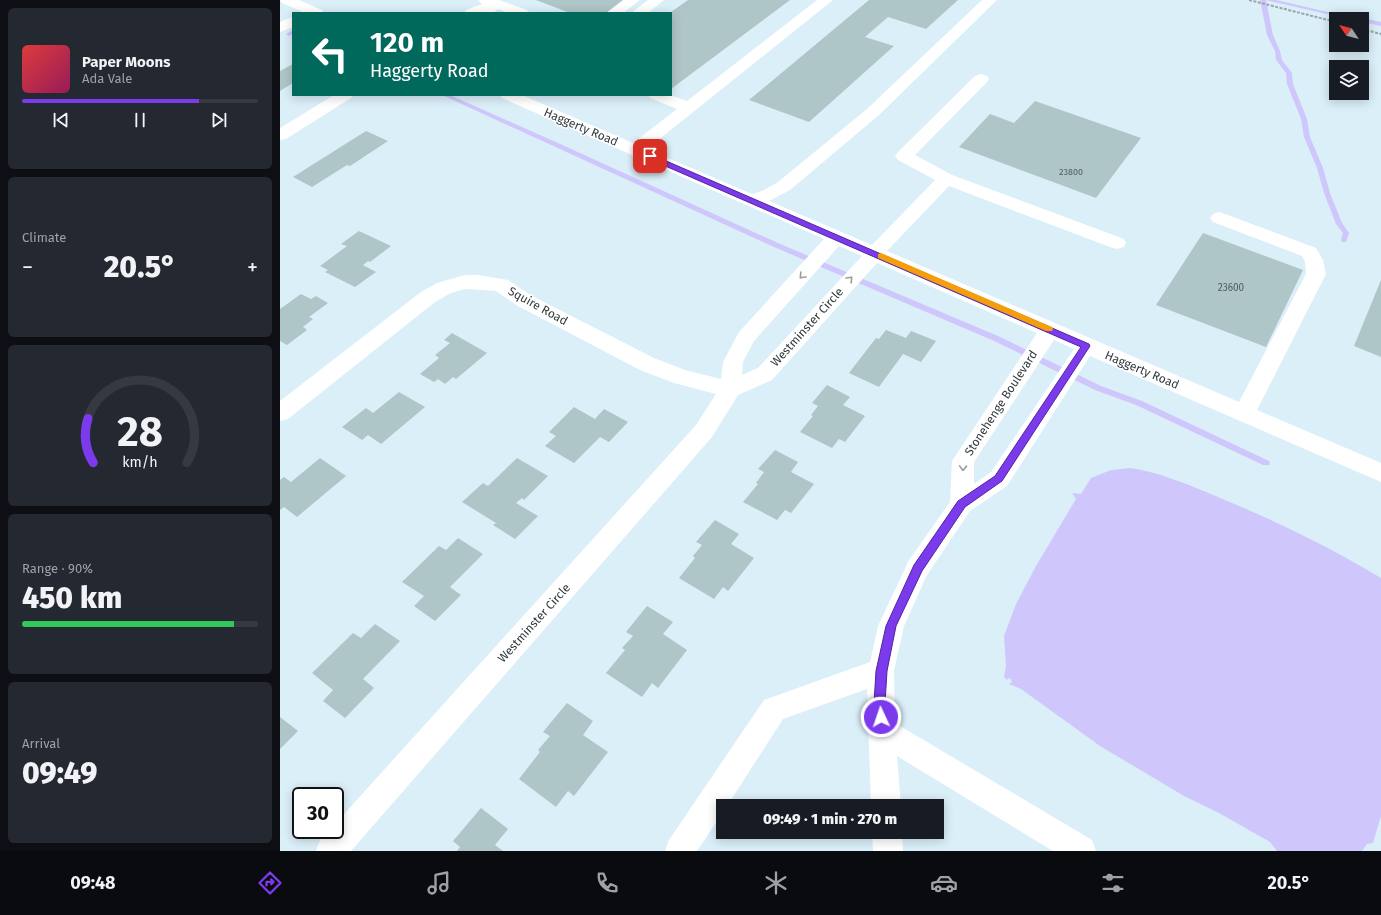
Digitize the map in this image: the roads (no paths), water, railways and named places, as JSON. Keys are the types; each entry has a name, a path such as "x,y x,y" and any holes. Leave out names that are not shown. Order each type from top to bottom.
{"street":[{"path":"287,0 313,12"},
{"path":"615,12 633,0"},
{"path":"639,12 657,0"},
{"path":"635,150 826,0"},
{"path":"752,200 768,195 784,186 873,112 990,0"},
{"path":"473,12 488,6 517,12"},
{"path":"280,28 292,22"},
{"path":"981,78 904,156 946,179 1117,243"},
{"path":"280,135 343,96"},
{"name":"Haggerty Road","path":"513,96 1381,473"},
{"path":"659,96 689,108"},
{"name":"Westminster Circle","path":"730,389 765,374 874,253 946,179"},
{"path":"1220,218 1309,252 1314,259 1316,266 1316,274 1244,414"},
{"name":"Westminster Circle","path":"331,851 704,431 730,389 733,362 746,337 837,237"},
{"name":"Squire Road","path":"280,413 428,297 444,288 465,282 501,285 525,301 647,364 681,377 730,389"},
{"name":"Stonehenge Boulevard","path":"962,504 963,461 1050,330"},
{"path":"886,799 880,703 881,671 891,626 918,568 962,504 999,479 1086,346"},
{"path":"680,851 774,709 881,671"},
{"path":"882,731 1081,851"},
{"path":"887,839 888,851"}],"waterway":[{"path":"1263,0 1270,35 1279,60 1289,73 1290,84 1304,119 1307,137 1320,168 1327,193 1339,224 1346,233 1344,240"},
{"path":"1269,0 1329,13"},
{"path":"1369,21 1381,24"},
{"path":"447,96 776,245 995,338 1098,388 1139,403 1266,463"}]}
